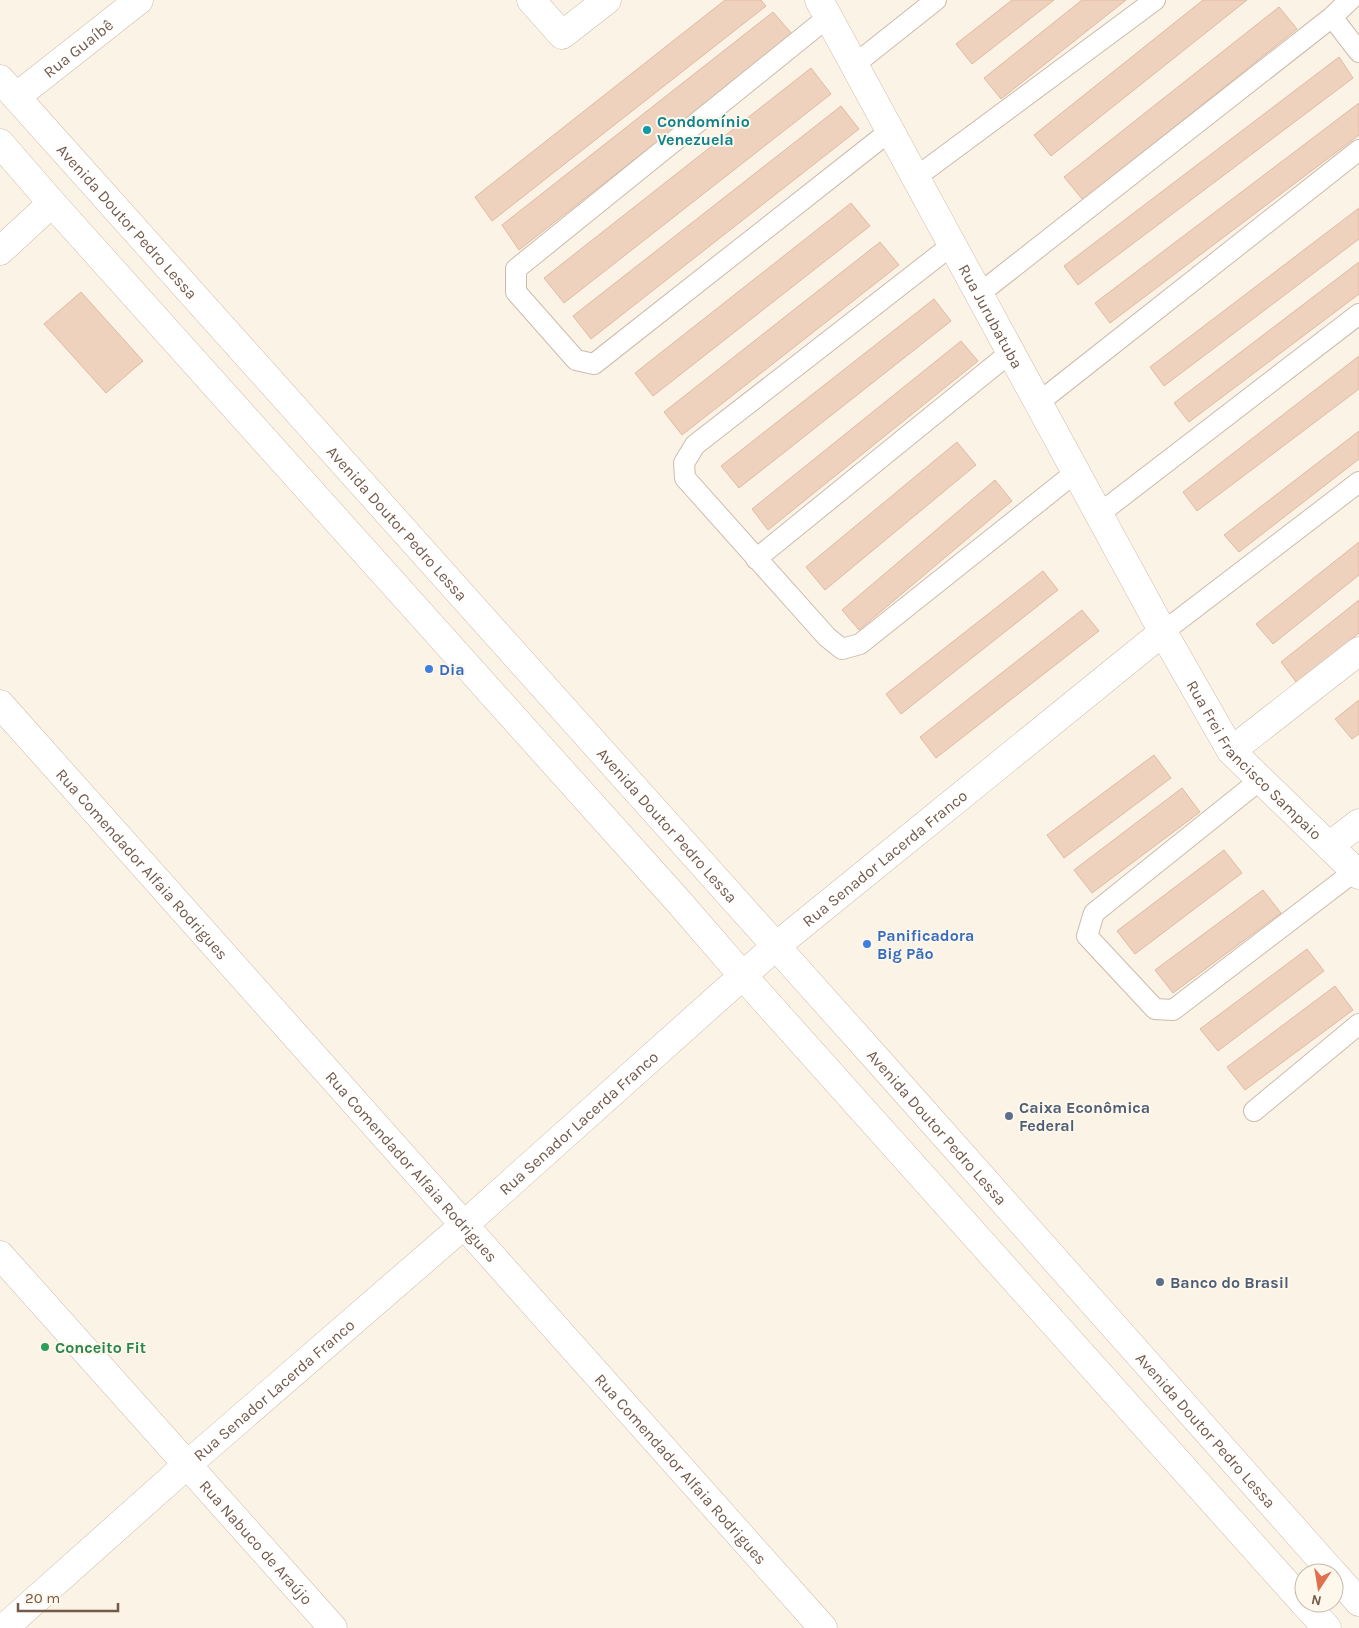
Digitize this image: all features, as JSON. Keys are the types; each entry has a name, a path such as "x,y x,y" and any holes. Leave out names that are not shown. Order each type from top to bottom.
{"street":[{"name":"Rua Guaíbê","path":"8,88 139,0"},
{"path":"531,0 562,35 607,0"},
{"name":"Rua Jurubatuba","path":"824,8 1163,632"},
{"name":"Avenida Doutor Pedro Lessa","path":"8,88 776,946 1324,1563"},
{"path":"0,143 1294,1592"},
{"path":"0,251 52,203"},
{"name":"Rua Senador Lacerda Franco","path":"4,1628 188,1464 464,1225 776,946 1163,632"},
{"name":"Rua Frei Francisco Sampaio","path":"1163,632 1231,751 1357,873"},
{"path":"1231,751 1359,651"},
{"name":"Rua Comendador Alfaia Rodrigues","path":"0,704 823,1628"},
{"path":"1330,846 1359,823"},
{"name":"Rua Nabuco de Araújo","path":"0,1255 333,1628"},
{"name":"Avenida Doutor Pedro Lessa","path":"1344,1585 1359,1602"},
{"path":"1313,1613 1327,1628"}],"lane":[{"path":"854,65 936,0"},
{"path":"915,178 1155,0"},
{"path":"979,294 1332,18 1350,0"},
{"path":"824,8 516,268 516,292 576,360 594,364 881,138 889,129"},
{"path":"1332,18 1359,52"},
{"path":"1038,403 1359,150"},
{"path":"952,245 695,445 684,463 685,478 827,637 842,648 860,644 1076,472"},
{"path":"1099,514 1359,314"},
{"path":"756,559 1011,352"},
{"path":"1163,632 1359,482"},
{"path":"1260,780 1094,913 1087,936 1155,1009 1173,1010 1357,873"},
{"path":"1254,1111 1359,1024"}],"building":[{"name":"Condomínio Venezuela","path":"725,0 761,0 766,6 492,221 475,197"},
{"path":"1012,0 1054,0 972,64 956,44"},
{"path":"1082,0 1126,0 1001,99 984,78"},
{"path":"1203,0 1247,0 1051,156 1034,135"},
{"path":"1279,7 1297,29 1083,200 1064,177"},
{"name":"Condomínio Venezuela","path":"773,12 793,35 519,250 502,225"},
{"path":"1339,57 1353,78 1078,285 1064,266"},
{"path":"811,68 831,94 564,303 544,278"},
{"path":"1359,103 1359,135 1110,323 1095,303"},
{"name":"Condomínio Venezuela","path":"841,106 859,129 591,339 573,316"},
{"path":"851,203 870,226 653,396 635,373"},
{"path":"1359,208 1359,239 1164,386 1150,367"},
{"path":"880,242 899,265 682,435 664,412"},
{"path":"1359,262 1359,294 1189,422 1174,403"},
{"path":"81,292 143,361 106,393 44,324"},
{"path":"934,299 951,321 739,488 721,466"},
{"path":"961,341 978,361 768,530 752,509"},
{"path":"1359,356 1359,389 1197,511 1183,492"},
{"path":"1359,431 1359,459 1239,552 1224,535"},
{"path":"957,442 976,465 825,590 806,567"},
{"path":"995,480 1012,501 859,630 842,610"},
{"path":"1359,542 1359,575 1273,644 1256,624"},
{"path":"1043,571 1058,590 901,714 886,694"},
{"path":"1359,600 1359,633 1297,683 1281,662"},
{"path":"1082,610 1099,631 936,758 920,737"},
{"path":"1359,700 1359,734 1352,739 1335,719"},
{"path":"1154,755 1171,778 1064,858 1047,835"},
{"path":"1182,788 1200,812 1092,893 1074,870"},
{"path":"1224,850 1242,873 1135,954 1117,931"},
{"path":"1263,890 1281,913 1173,993 1155,970"},
{"path":"1307,949 1324,971 1218,1051 1200,1029"},
{"path":"1335,986 1353,1010 1245,1090 1227,1067"}],"place":[{"name":"Condomínio Venezuela","path":"647,130"},
{"name":"Dia","path":"429,669"},
{"name":"Panificadora Big Pão","path":"867,944"},
{"name":"Caixa Econômica Federal","path":"1009,1116"},
{"name":"Banco do Brasil","path":"1160,1282"},
{"name":"Conceito Fit","path":"45,1347"}]}
